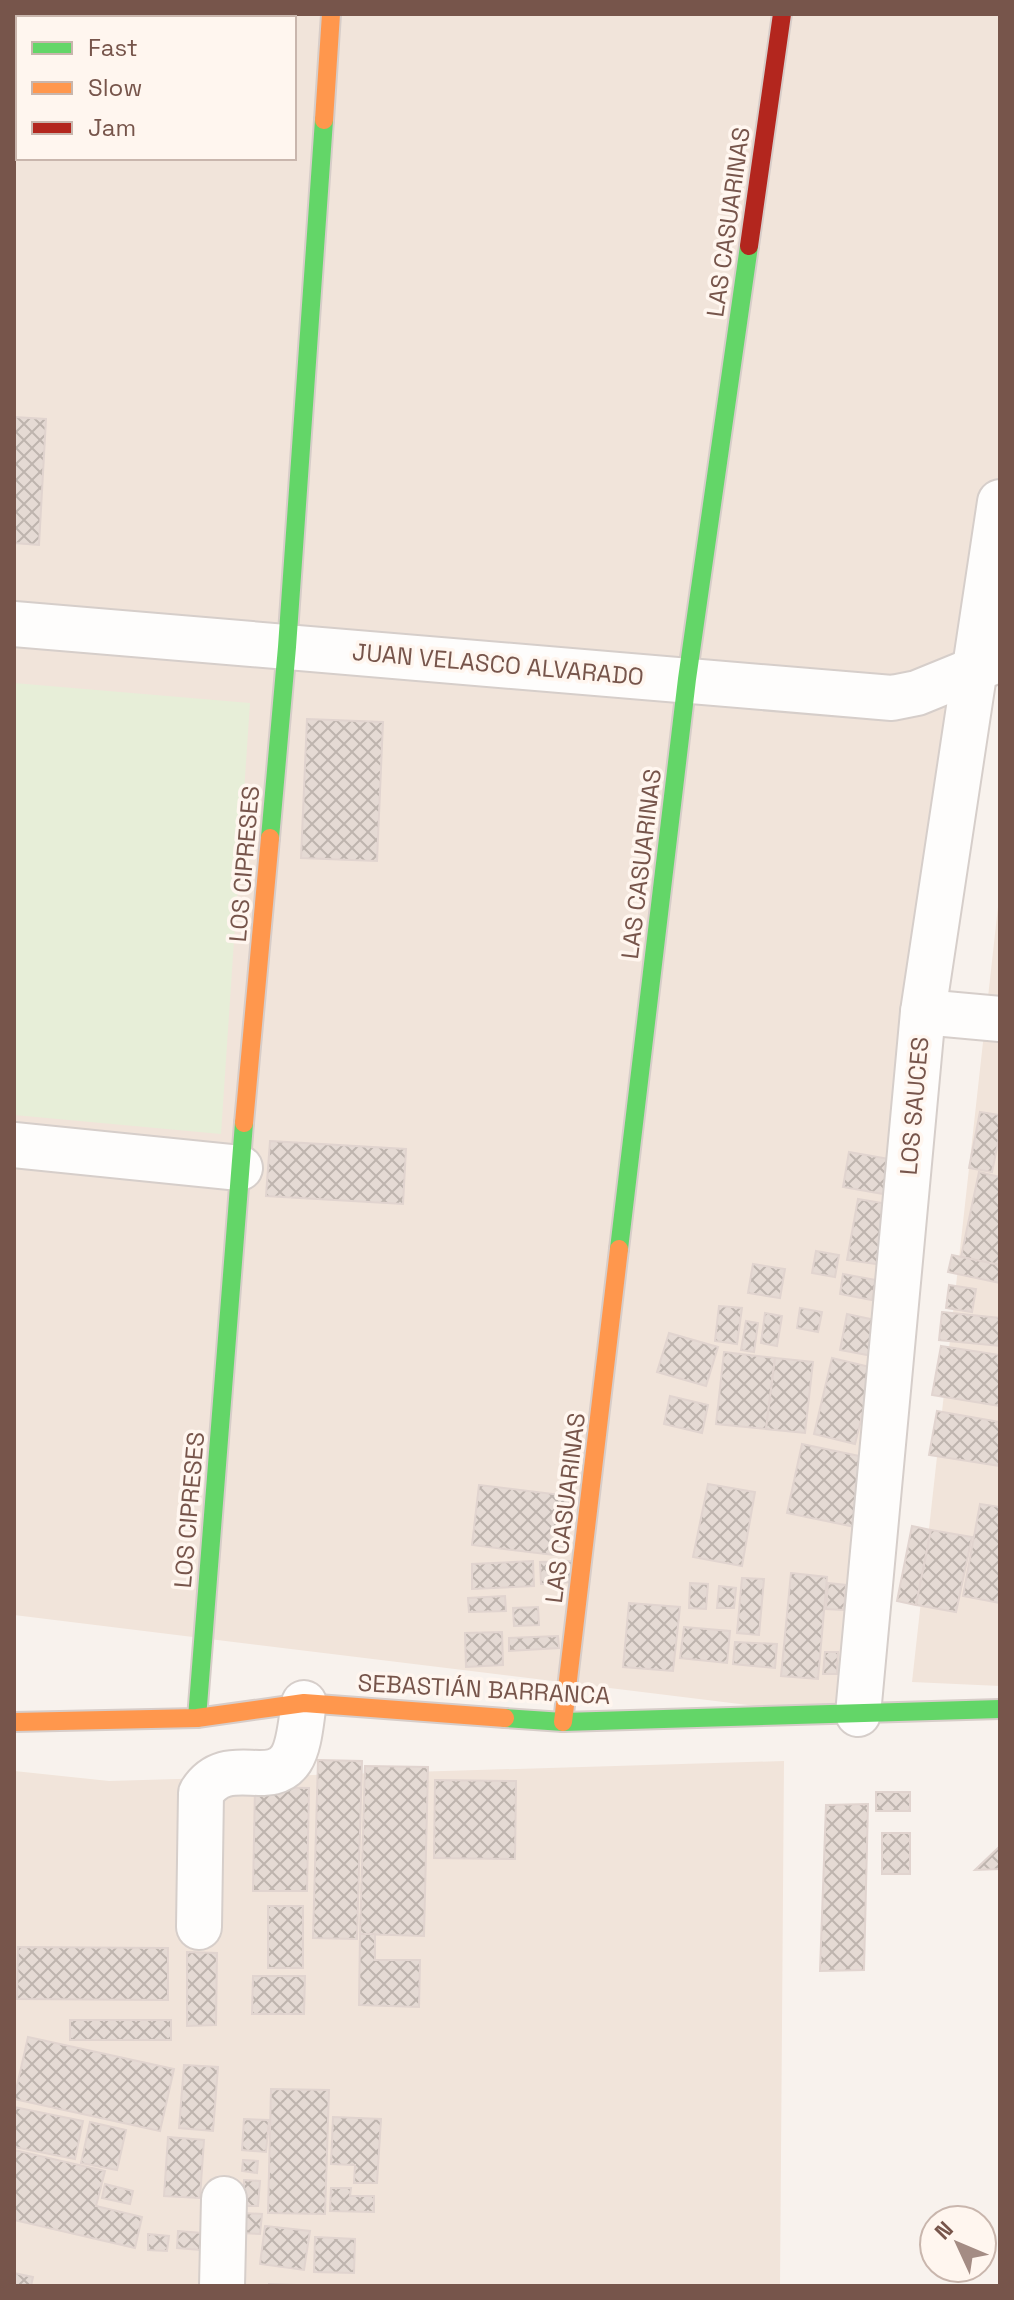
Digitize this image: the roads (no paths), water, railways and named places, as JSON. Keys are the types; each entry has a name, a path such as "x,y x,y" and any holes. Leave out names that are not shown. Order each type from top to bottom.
{"street":[{"name":"LOS CIPRESES","path":"197,1718 240,1168 287,647 331,14"},
{"name":"LAS CASUARINAS","path":"563,1722 687,679 782,14"},
{"name":"LOS SAUCES","path":"858,1714 923,1012 988,663 1000,502"},
{"name":"JUAN VELASCO ALVARADO","path":"14,624 892,698 917,693 988,663"},
{"path":"923,1012 1000,1019"},
{"path":"14,1145 240,1168"},
{"path":"199,1927 201,1793 209,1780 224,1773 274,1772 284,1767 293,1757 304,1703"},
{"name":"SEBASTIÁN BARRANCA","path":"14,1722 197,1718 304,1703 563,1722 1000,1709"},
{"path":"222,2286 224,2199"}]}
